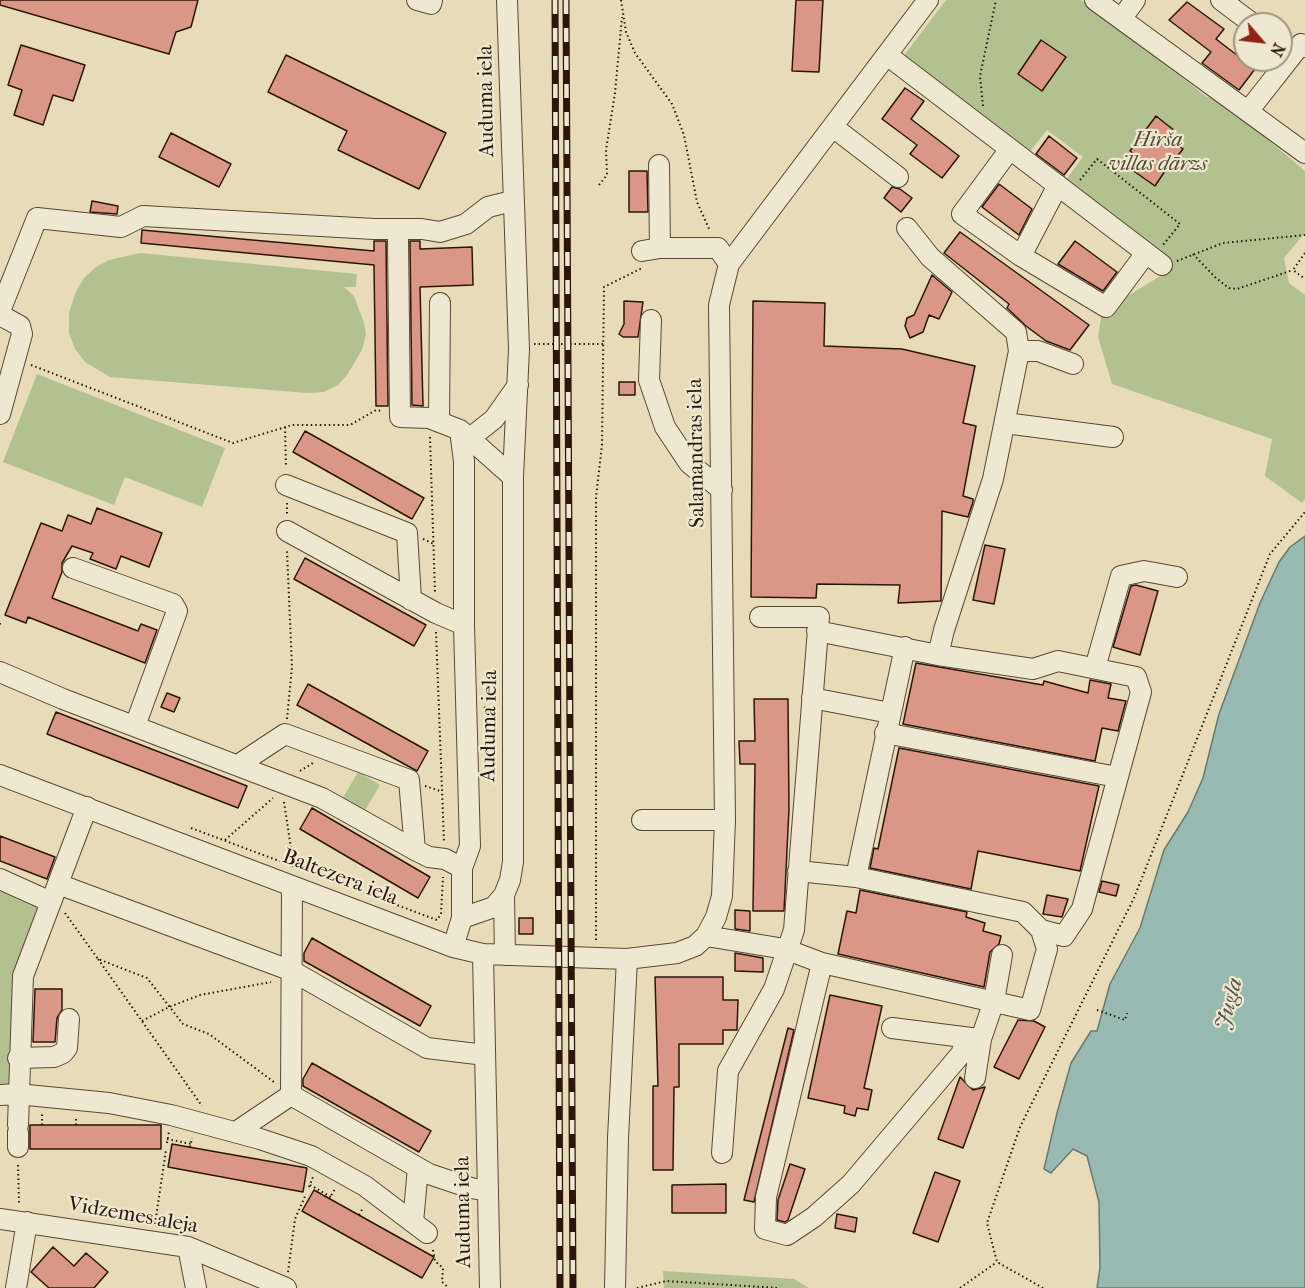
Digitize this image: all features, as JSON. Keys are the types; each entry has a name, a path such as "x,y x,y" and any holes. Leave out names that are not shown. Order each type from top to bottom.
{"street":[{"path":"417,0 431,4 432,0"},
{"name":"Auduma iela","path":"505,954 504,895 510,880 513,862 513,477 519,349 512,201 507,0"},
{"name":"Salamandras iela","path":"706,936 716,917 722,896 725,820 718,305 729,264 928,0"},
{"path":"1121,19 1135,0"},
{"path":"1221,0 1237,12"},
{"path":"1098,1 1305,153"},
{"path":"1249,110 1300,44 1305,47"},
{"path":"887,55 1162,266"},
{"path":"833,127 898,177"},
{"path":"1010,148 962,214 1021,256 1106,307 1146,253"},
{"path":"659,165 651,250 718,248 729,264"},
{"path":"1021,256 1058,186"},
{"path":"0,414 22,334 20,326 0,313 37,218 120,227 143,216 374,229 422,229 440,232 466,224 488,207 512,201"},
{"path":"907,228 930,256 1016,332 1019,351 993,479 938,655"},
{"path":"398,240 400,417 434,420 465,434 513,477"},
{"path":"434,420 440,303"},
{"path":"651,320 649,380 665,427 689,463 722,490"},
{"path":"1019,351 1038,351 1073,364"},
{"path":"465,434 494,419 518,385"},
{"path":"1005,423 1113,437"},
{"path":"453,947 462,918 462,868 470,846 464,625 465,434"},
{"path":"286,485 407,533 411,600"},
{"path":"287,531 411,600 464,625"},
{"path":"73,568 173,604 177,611 135,726"},
{"path":"1095,668 1121,576 1144,571 1177,577"},
{"path":"722,1153 728,1071 774,989 785,949 794,930 819,617 760,617"},
{"path":"818,632 938,655 1033,669 1058,661 1136,676 1141,692 1083,909 1065,936 1041,930"},
{"path":"856,877 905,647"},
{"path":"0,672 322,798 415,850 429,857 445,859 462,868"},
{"path":"812,698 890,713"},
{"path":"885,733 1117,777"},
{"path":"238,765 285,734 409,780 415,850"},
{"name":"Baltezera iela","path":"0,775 87,807 293,876 453,947 483,954 627,959 677,953 695,946 706,936"},
{"path":"18,1135 9,1094 18,1058 23,976 87,807"},
{"path":"642,820 725,820"},
{"path":"706,936 785,949 822,963 1030,1010 1047,949 1041,930 1023,912 856,877 798,872"},
{"path":"291,1095 293,876"},
{"path":"0,879 55,893 291,976 427,1048 485,1055"},
{"path":"462,918 494,907 504,895"},
{"name":"Auduma iela","path":"483,954 490,1288"},
{"path":"822,963 766,1197 765,1229 787,1235 814,1217 851,1184 974,1038 994,1001 1002,956"},
{"path":"615,1288 618,1138 627,959"},
{"path":"18,1058 54,1057 63,1053 67,1048 69,1019"},
{"path":"892,1028 974,1038"},
{"path":"974,1038 975,1078"},
{"path":"9,1094 109,1103 236,1132 311,1156 365,1186 420,1228"},
{"path":"236,1132 291,1095"},
{"path":"291,1095 418,1168 471,1188 488,1191"},
{"path":"418,1168 420,1228"},
{"path":"15,1221 20,1286"},
{"name":"Vidzemes aleja","path":"15,1221 188,1247 287,1282"},
{"path":"188,1247 196,1288"}],"path":[{"path":"621,0 626,32 635,53 672,104 684,135 697,202 718,248"},
{"path":"986,130 980,76 996,0"},
{"path":"599,185 606,175 606,150 615,93 622,14"},
{"path":"1090,168 1097,159 1180,224 1172,235"},
{"path":"1162,266 1223,243 1305,235"},
{"path":"596,958 598,858 596,497 602,445 604,287 649,265 651,250"},
{"path":"1193,254 1216,278 1229,288 1237,289 1293,270 1305,253"},
{"path":"1293,270 1305,279"},
{"path":"539,344 603,344"},
{"path":"15,359 232,443 285,427 350,424 376,410 400,417"},
{"path":"181,824 293,876 437,920 441,914 445,859 440,791 434,420"},
{"path":"285,427 292,667 288,711"},
{"path":"1043,1288 997,1262 987,1223 1020,1127 1134,898 1270,554 1305,512"},
{"path":"466,692 514,733"},
{"path":"283,783 293,876"},
{"path":"55,893 60,906 209,1115 209,1125"},
{"path":"98,959 147,978 183,1024 209,1034 291,1095"},
{"path":"142,1021 200,995 291,976"},
{"path":"1097,1010 1125,1020 1128,1012"},
{"path":"15,1221 18,1135"},
{"path":"168,1139 191,1144"},
{"path":"153,1241 166,1150"},
{"path":"309,1185 331,1197"},
{"path":"287,1282 295,1219 306,1194"},
{"path":"420,1228 435,1261 443,1268 442,1282 449,1288"},
{"path":"960,1288 997,1262"},
{"path":"637,1288 666,1281 779,1288"}],"green space":[{"name":"Hirša villas dārzs","path":"946,0 1081,0 1207,97 1220,99 1305,171 1305,233 1284,258 1289,283 1305,295 1305,499 1302,503 1265,476 1272,439 1112,384 1098,337 1102,312 1165,273 1063,184 1083,157 1047,130 1028,154 902,58"},
{"path":"140,253 357,274 356,287 344,287 354,296 364,323 366,334 362,350 338,385 324,392 308,393 110,377 85,362 75,349 69,333 69,313 75,294 84,278 96,267 109,260"},
{"path":"37,374 225,448 202,507 125,477 114,505 3,462"},
{"path":"358,772 380,785 363,814 341,801"},
{"path":"0,884 45,904 13,1091 0,1091"},
{"path":"663,1271 794,1279 809,1288 664,1288"}],"water":[{"name":"Jugla","path":"1305,536 1305,1288 1097,1288 1100,1268 1099,1202 1087,1156 1073,1149 1051,1173 1044,1169 1057,1113 1071,1063 1091,1031 1097,1031 1110,984 1140,928 1164,850 1188,812 1203,778 1219,714 1260,603 1279,562 1290,547"}],"building":[{"path":"0,0 198,0 191,27 176,32 169,54 0,5"},
{"path":"796,0 823,0 819,72 792,71"},
{"path":"1187,2 1224,29 1216,39 1233,52 1233,72 1253,72 1239,90 1202,63 1211,52 1169,20"},
{"path":"1041,40 1066,57 1042,91 1018,74"},
{"path":"21,45 85,65 73,101 53,95 43,125 14,115 22,90 8,85"},
{"path":"286,55 446,133 419,189 338,150 347,131 268,92"},
{"path":"905,88 924,101 911,119 959,156 942,178 910,154 917,145 882,119"},
{"path":"1156,116 1175,131 1169,139 1183,149 1176,158 1175,156 1155,186 1128,167 1136,156 1130,151"},
{"path":"171,133 231,164 219,187 159,157"},
{"path":"1049,136 1077,158 1064,175 1036,154"},
{"path":"629,171 647,171 648,212 629,212"},
{"path":"999,184 1032,209 1019,235 982,207"},
{"path":"892,187 900,189 912,198 901,212 884,198"},
{"path":"92,201 118,206 117,214 90,212"},
{"path":"142,230 374,251 374,241 386,241 388,406 376,406 374,265 141,243"},
{"path":"960,232 1089,325 1070,350 1046,341 1026,326 1007,308 1009,304 944,253"},
{"path":"410,241 420,241 420,249 472,247 473,285 420,287 423,406 412,405"},
{"path":"1075,241 1117,272 1103,291 1058,264"},
{"path":"932,275 952,292 939,319 929,315 923,332 910,338 905,326 907,318 914,315"},
{"path":"624,301 643,302 638,337 623,337 619,334 624,324"},
{"path":"753,301 825,303 824,346 902,349 975,366 963,423 976,426 963,496 973,499 973,502 968,517 942,511 941,601 898,603 900,585 817,584 816,598 751,597"},
{"path":"619,382 635,382 635,395 619,395"},
{"path":"305,431 424,498 412,519 293,452"},
{"path":"97,508 162,533 149,567 121,556 116,569 90,559 93,553 72,546 62,563 62,572 52,598 138,631 141,624 157,630 145,663 28,617 26,623 5,615 41,523 62,531 68,515 91,524"},
{"path":"985,545 1005,549 994,604 973,600"},
{"path":"305,558 426,625 414,646 294,579"},
{"path":"1136,585 1158,591 1140,655 1113,647 1131,586"},
{"path":"916,663 1043,685 1044,681 1088,693 1090,680 1111,684 1108,698 1126,701 1118,731 1102,728 1095,761 903,724"},
{"path":"308,684 428,751 417,771 297,705"},
{"path":"167,693 180,698 174,712 161,707"},
{"path":"754,699 788,699 789,809 784,911 753,911 755,764 740,764 739,741 755,741"},
{"path":"56,712 247,786 238,808 47,734"},
{"path":"899,748 1099,786 1080,871 978,851 971,889 870,868 874,848 878,849"},
{"path":"312,808 430,877 418,898 300,829"},
{"path":"0,836 55,857 47,879 0,861"},
{"path":"1102,881 1119,885 1116,896 1099,892"},
{"path":"860,890 967,912 966,917 985,923 983,931 1001,936 999,944 990,952 984,987 838,954 847,911 856,913"},
{"path":"1047,895 1068,899 1062,917 1043,914"},
{"path":"735,910 750,911 750,931 735,929"},
{"path":"519,918 533,918 533,934 519,934"},
{"path":"312,938 431,1006 420,1026 304,961 304,953"},
{"path":"735,953 763,958 763,972 735,971"},
{"path":"655,977 723,977 723,1000 738,1000 737,1030 723,1030 723,1044 679,1044 679,1087 674,1087 673,1170 653,1170 653,1086 658,1086"},
{"path":"35,989 62,989 62,1010 57,1018 55,1042 33,1042"},
{"path":"830,995 882,1006 864,1088 872,1090 868,1110 857,1108 855,1116 844,1113 845,1106 808,1098"},
{"path":"1018,1020 1034,1021 1045,1027 1019,1079 994,1067"},
{"path":"788,1028 794,1030 754,1202 744,1200"},
{"path":"312,1063 431,1131 419,1152 303,1086 303,1079"},
{"path":"960,1077 973,1090 985,1087 963,1148 938,1139"},
{"path":"30,1125 161,1125 161,1149 30,1149"},
{"path":"172,1144 307,1168 303,1192 168,1167"},
{"path":"790,1164 805,1169 788,1220 785,1222 777,1220 778,1200"},
{"path":"935,1172 960,1181 938,1242 913,1233"},
{"path":"726,1184 726,1213 672,1213 672,1185"},
{"path":"314,1190 434,1257 422,1278 302,1211"},
{"path":"837,1214 857,1218 855,1232 835,1228"},
{"path":"53,1247 74,1266 86,1253 108,1272 94,1288 49,1288 31,1272"}],"railway":[{"path":"555,0 560,1288"},
{"path":"566,0 573,1288"}]}
